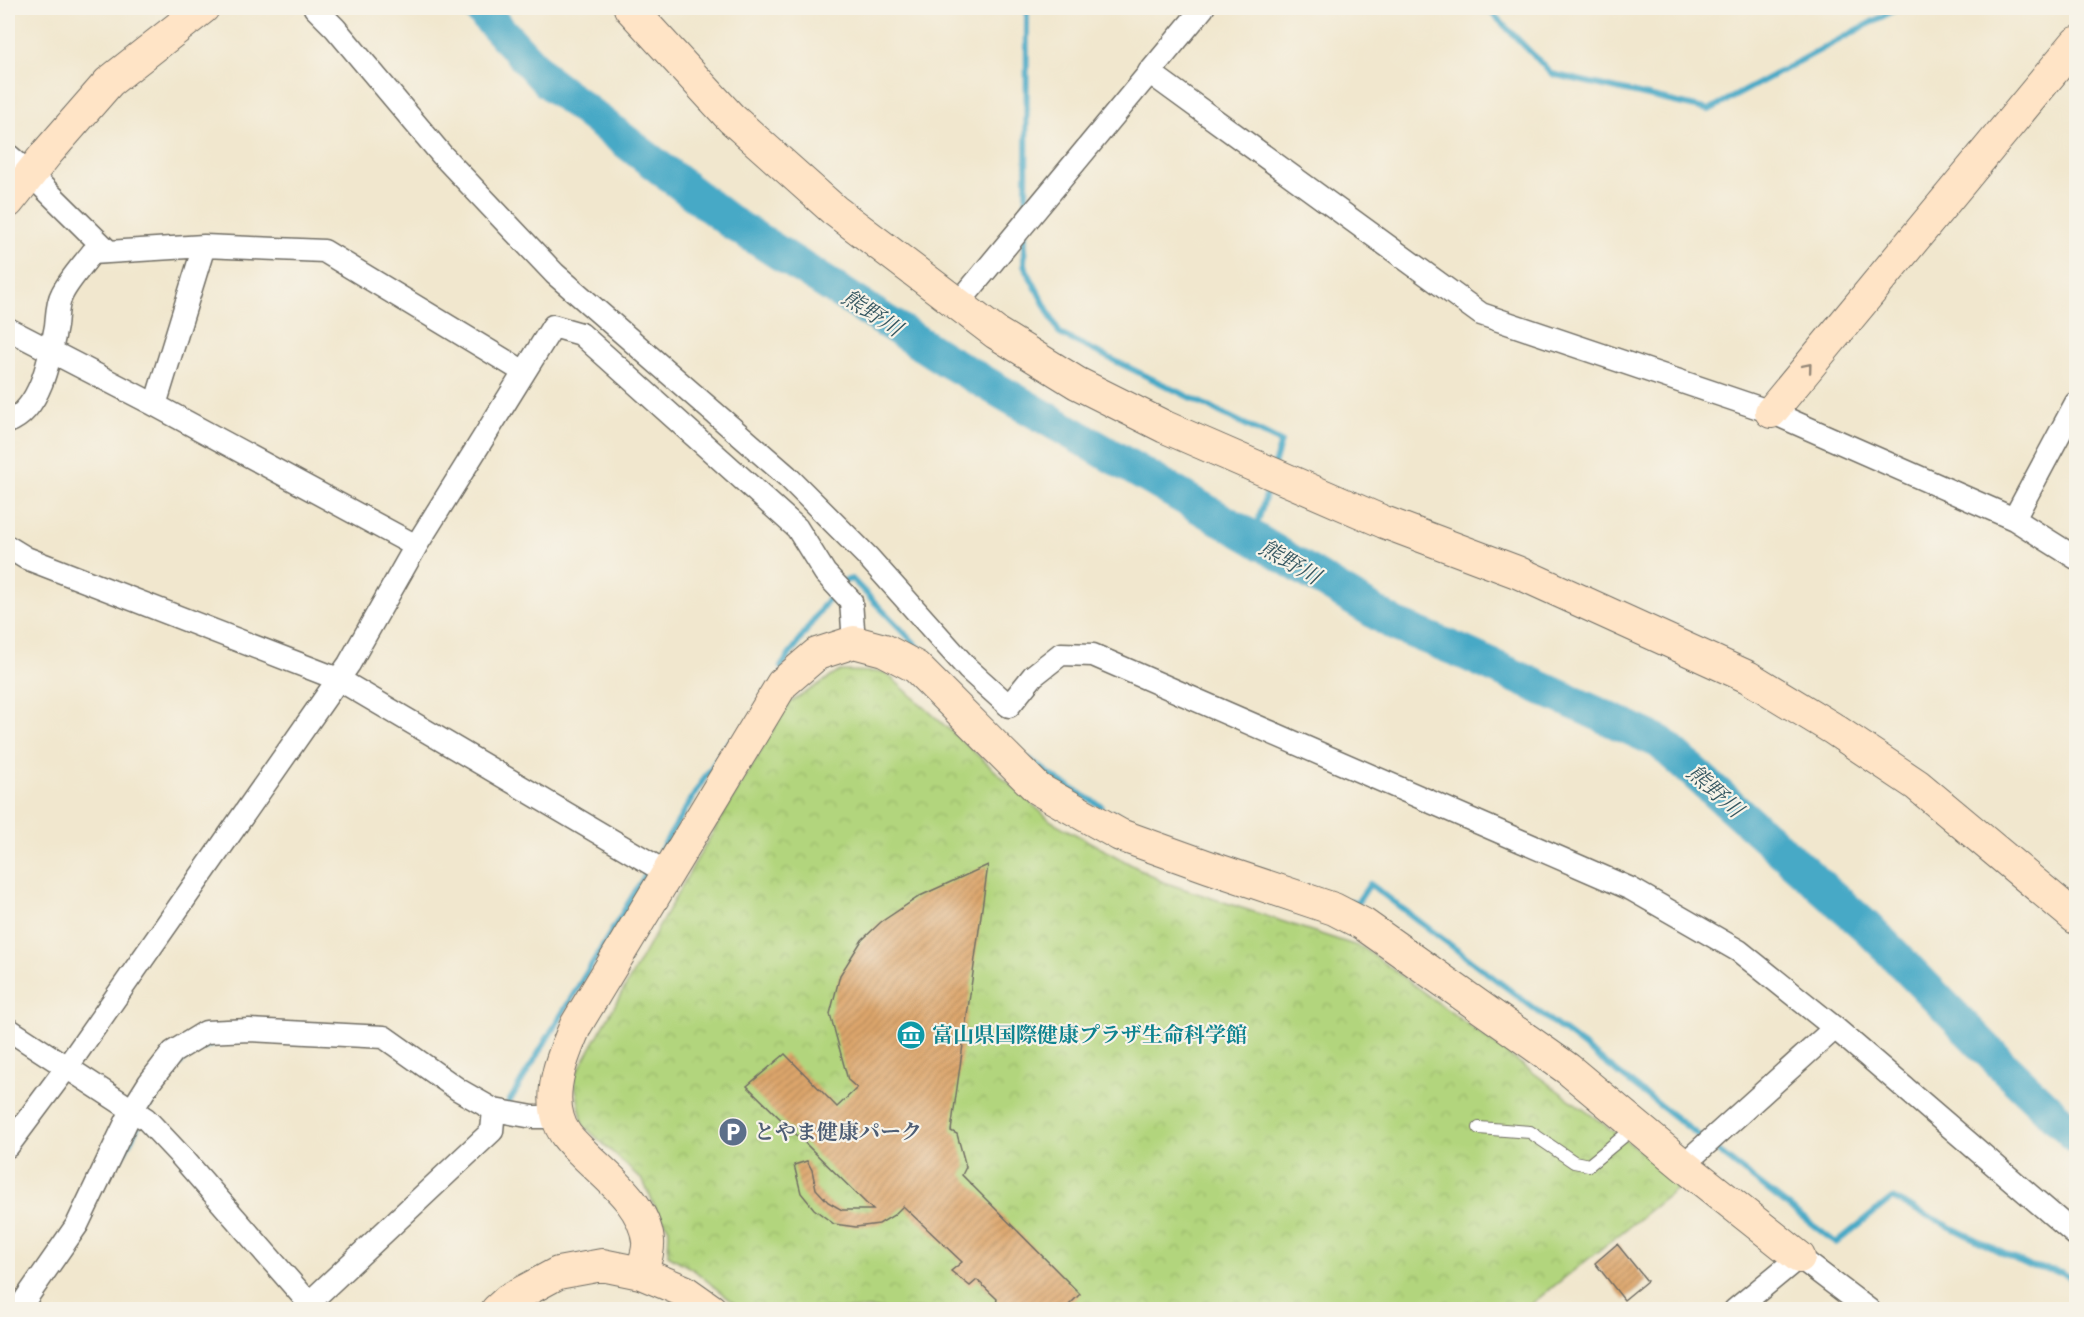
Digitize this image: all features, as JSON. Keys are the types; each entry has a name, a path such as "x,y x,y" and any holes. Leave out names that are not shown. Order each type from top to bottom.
{"street":[{"path":"8,202 19,164 109,82 203,8"},
{"path":"315,8 335,28 442,155 555,274 787,476 868,557 968,669 1009,706 1033,676 1061,654 1093,655 1631,890 1739,951 1835,1028 2076,1235"},
{"path":"630,8 739,126 834,210 996,333 1077,383 1165,427 1384,522 1516,572 1748,677 1832,728 1917,785 2076,918"},
{"path":"957,305 1203,8"},
{"path":"1781,417 2076,43"},
{"path":"1149,72 1481,314 1781,417 2014,519 2076,558"},
{"path":"1781,417 2076,73"},
{"path":"19,164 110,252"},
{"path":"155,405 204,246"},
{"path":"8,422 14,420 32,402 44,376 51,351 61,296 92,253 204,246 324,251 524,372"},
{"path":"8,1146 67,1067 349,664 416,546 553,326 581,334 796,528 825,573 851,601 854,642"},
{"path":"8,329 155,405 416,546"},
{"path":"2014,519 2076,403"},
{"path":"8,547 26,558 338,679 667,873"},
{"path":"641,1273 648,1242 640,1213 620,1189 564,1134 557,1117 556,1081 573,1031 782,684 817,654 854,642 884,650 916,668 1038,789 1120,834 1334,909 1350,917 1568,1069 1683,1165 1869,1310"},
{"path":"1683,1165 1835,1028"},
{"path":"8,1029 138,1114 180,1155 312,1306 492,1131 494,1110"},
{"path":"18,1310 77,1225 138,1114 149,1083 173,1052 206,1032 249,1030 384,1037 459,1090 494,1110 533,1118 557,1117"},
{"path":"1735,1310 1799,1257"},
{"path":"497,1310 508,1300 558,1273 602,1265 641,1273 684,1291 711,1310"}],"lane":[{"path":"1479,1128 1530,1132 1574,1162 1589,1165 1637,1126"}],"green space":[{"path":"840,671 885,672 1051,821 1163,882 1363,948 1684,1183 1525,1309 741,1309 694,1270 668,1255 669,1228 657,1211 643,1181 583,1125 574,1078 692,868 789,703"}],"building":[{"path":"988,865 951,1131 957,1134 966,1167 962,1175 1080,1294 1064,1310 995,1310 997,1299 977,1280 970,1286 951,1271 962,1262 903,1206 879,1224 856,1227 834,1224 814,1209 801,1193 794,1165 807,1161 812,1170 816,1189 828,1202 842,1210 873,1210 747,1086 785,1054 837,1107 857,1088 848,1080 830,1014 840,975 862,940 881,922 920,896"},
{"path":"1617,1244 1647,1281 1624,1300 1595,1263"}],"waterway":[{"name":"熊野川","path":"479,8 547,81 729,221 946,360 1253,538 1396,625 1462,652 1660,742 1871,931 2004,1067 2076,1136"},
{"path":"1026,211 1027,8"},
{"path":"1487,8 1552,74 1709,110 1898,8"},
{"path":"1025,234 1024,265 1060,334 1281,442 1274,465"},
{"path":"1253,538 1270,481"},
{"path":"841,582 852,579 931,660"},
{"path":"781,667 835,589"},
{"path":"655,860 703,780 729,742"},
{"path":"1029,759 1059,781 1101,806"},
{"path":"1112,813 1138,825"},
{"path":"506,1107 649,869"},
{"path":"1351,901 1357,903 1370,884 1703,1139"},
{"path":"145,1113 167,1078 190,1052 222,1041"},
{"path":"121,1158 140,1122"},
{"path":"1711,1146 1836,1243 1892,1198 2029,1266 2062,1272 2076,1283"},
{"path":"35,1310 58,1272"}],"place":[{"name":"富山県国際健康プラザ生命科学館","path":"911,1035"},
{"name":"とやま健康パーク","path":"733,1132"}]}
